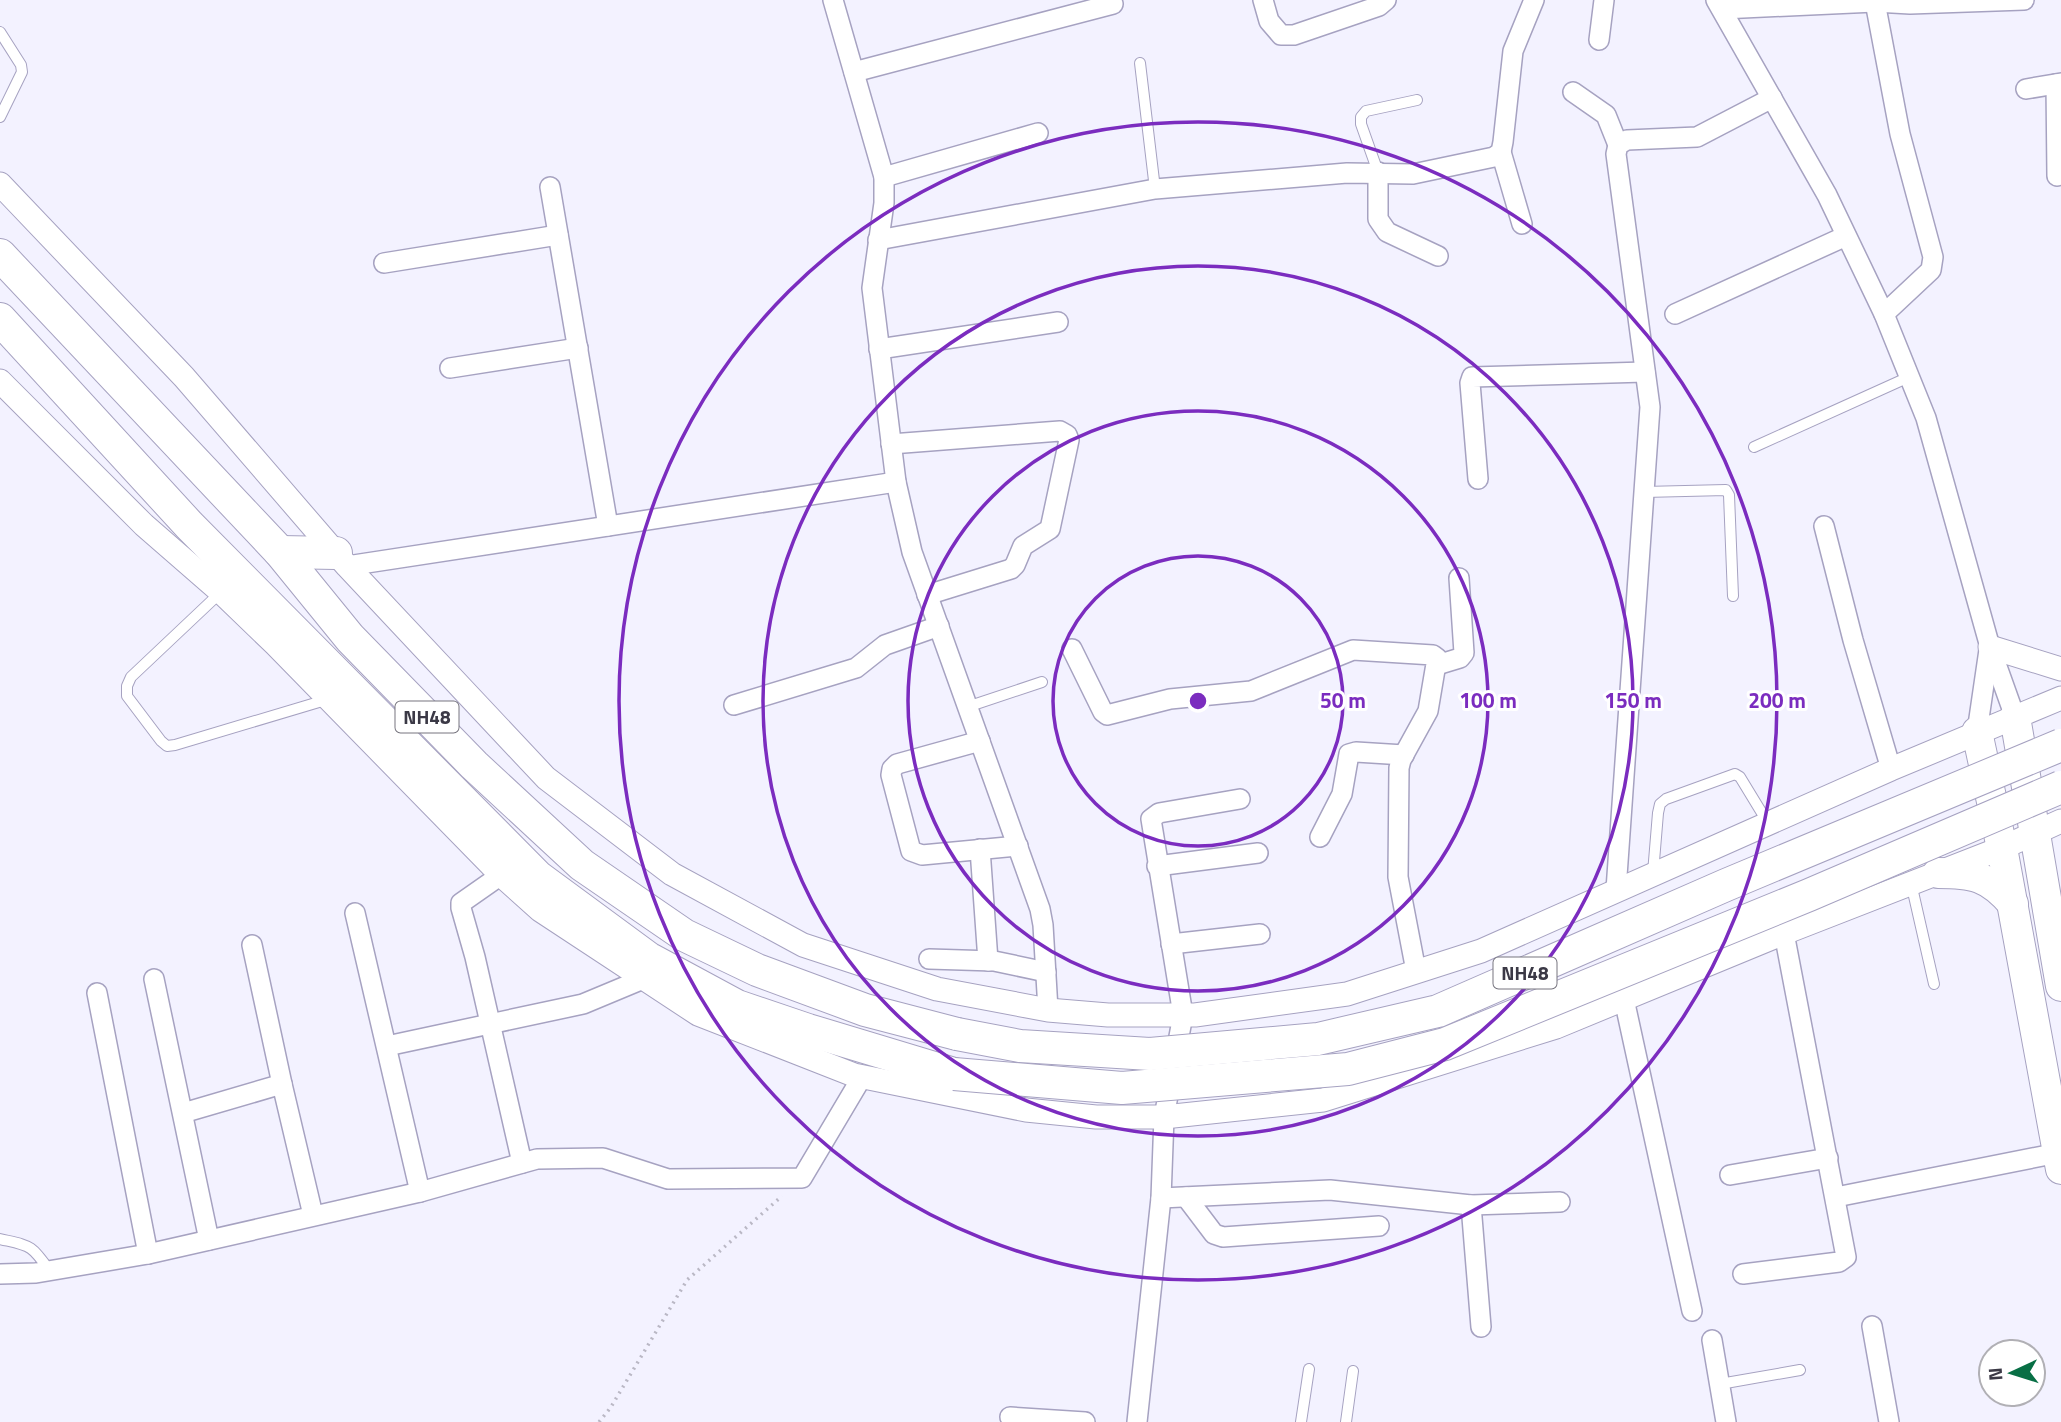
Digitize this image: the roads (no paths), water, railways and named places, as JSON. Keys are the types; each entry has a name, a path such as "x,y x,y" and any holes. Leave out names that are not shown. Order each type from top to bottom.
{"highway":[{"name":"NH48","path":"0,255 280,552 350,638 474,765 582,865 684,935 757,970 865,1010 957,1034 1020,1046 1150,1054 1318,1039 1438,1011 1726,885 2061,745"},
{"name":"NH48","path":"0,319 189,524 538,877 648,958 737,1006 954,1074 1122,1088 1348,1069 1433,1047 1809,895 2061,787"},
{"path":"280,552 342,560"},
{"path":"269,606 275,644"}],"main road":[{"path":"2015,717 2048,827 2061,986"},
{"path":"1977,732 2003,848 2060,1161"},
{"path":"1925,878 1968,873 1986,879 2001,889 2013,904"}],"street":[{"path":"833,0 884,177 884,203 873,288 896,482 912,552 1040,909 1044,925 1048,1010"},
{"path":"1263,0 1269,21 1281,35 1294,34 1379,6 1386,0"},
{"path":"1522,225 1501,152 1513,51 1534,0"},
{"path":"1599,40 1604,0"},
{"path":"2015,717 1990,647 1926,418 1884,314 1827,195 1719,5 2024,0"},
{"path":"1875,2 1900,134 1933,257 1930,270 1884,314"},
{"path":"853,72 1112,4"},
{"path":"2026,89 2059,84 2057,176"},
{"path":"1573,92 1606,115 1618,145 1616,154 1650,407 1616,890"},
{"path":"1618,145 1627,141 1697,137 1772,98"},
{"path":"884,177 1038,133"},
{"path":"878,240 1155,190 1348,173 1422,173 1494,157 1501,152"},
{"path":"1378,172 1378,219 1382,226 1387,232 1438,256"},
{"path":"0,184 184,377 342,560 546,778 672,874 803,945 937,989 1048,1010 1108,1016 1195,1015 1347,994 1481,951 1891,769 2061,698"},
{"path":"550,187 608,526"},
{"path":"384,263 558,235"},
{"path":"1675,314 1846,236"},
{"path":"879,349 1058,321"},
{"path":"450,368 578,348"},
{"path":"1478,479 1469,383 1472,377 1645,372"},
{"path":"0,381 144,525 221,592 275,644 501,875 540,910 698,1014 862,1077 1027,1110 1096,1117 1157,1117 1323,1100 1556,1027 1784,933 2003,848 2048,827"},
{"path":"891,444 1060,431 1067,435 1069,440 1050,529 1027,542 1011,569 928,595"},
{"path":"342,560 608,526 896,482"},
{"path":"1824,526 1855,649 1891,769"},
{"path":"1437,665 1460,658 1464,653 1459,578"},
{"path":"734,705 856,668 885,645 939,626"},
{"path":"1990,647 2061,669"},
{"path":"1977,732 1990,647"},
{"path":"1072,649 1103,712 1107,715 1170,699 1251,691 1353,650 1433,655 1437,658 1428,711 1399,768 1397,868 1416,971"},
{"path":"980,741 897,764 892,769 891,775 911,851 922,855 1018,846"},
{"path":"1320,837 1342,794 1349,754 1356,752 1404,755"},
{"path":"1137,1422 1161,1198 1157,1117 1176,1015 1171,944 1150,826 1154,815 1240,799"},
{"path":"980,849 988,961"},
{"path":"1157,866 1258,853"},
{"path":"501,875 461,902 522,1163"},
{"path":"355,913 420,1192"},
{"path":"1743,1274 1839,1262 1846,1257 1784,933"},
{"path":"1171,944 1260,934"},
{"path":"253,946 313,1215"},
{"path":"929,959 988,961 1046,972"},
{"path":"153,979 209,1240"},
{"path":"387,1046 583,1004 643,979"},
{"path":"97,993 148,1254"},
{"path":"1624,999 1692,1311"},
{"path":"0,1274 49,1270 148,1254 420,1192 537,1159 603,1158 668,1179 802,1178 862,1077"},
{"path":"183,1113 282,1084"},
{"path":"1730,1175 1828,1158"},
{"path":"1836,1197 2060,1161"},
{"path":"1161,1198 1330,1191 1471,1205 1560,1202"},
{"path":"1186,1197 1210,1230 1223,1237 1379,1226"},
{"path":"1471,1205 1481,1327"},
{"path":"1872,1326 1889,1422"},
{"path":"1712,1340 1726,1422"},
{"path":"1010,1417 1085,1422"}],"lane":[{"path":"0,32 21,65 22,72 0,117"},
{"path":"1140,63 1155,190"},
{"path":"1378,172 1361,117 1366,111 1417,100"},
{"path":"1754,447 1909,377"},
{"path":"1644,492 1726,490 1729,495 1733,596"},
{"path":"221,592 131,677 127,686 127,695 161,741 167,746 175,745 329,699"},
{"path":"967,707 1042,682"},
{"path":"1653,873 1658,813 1660,804 1667,799 1735,774 1740,777 1768,823"},
{"path":"1925,878 1934,984"},
{"path":"0,1238 34,1249 49,1270"},
{"path":"1301,1422 1309,1369"},
{"path":"1720,1384 1800,1370"},
{"path":"1346,1422 1353,1371"}]}
